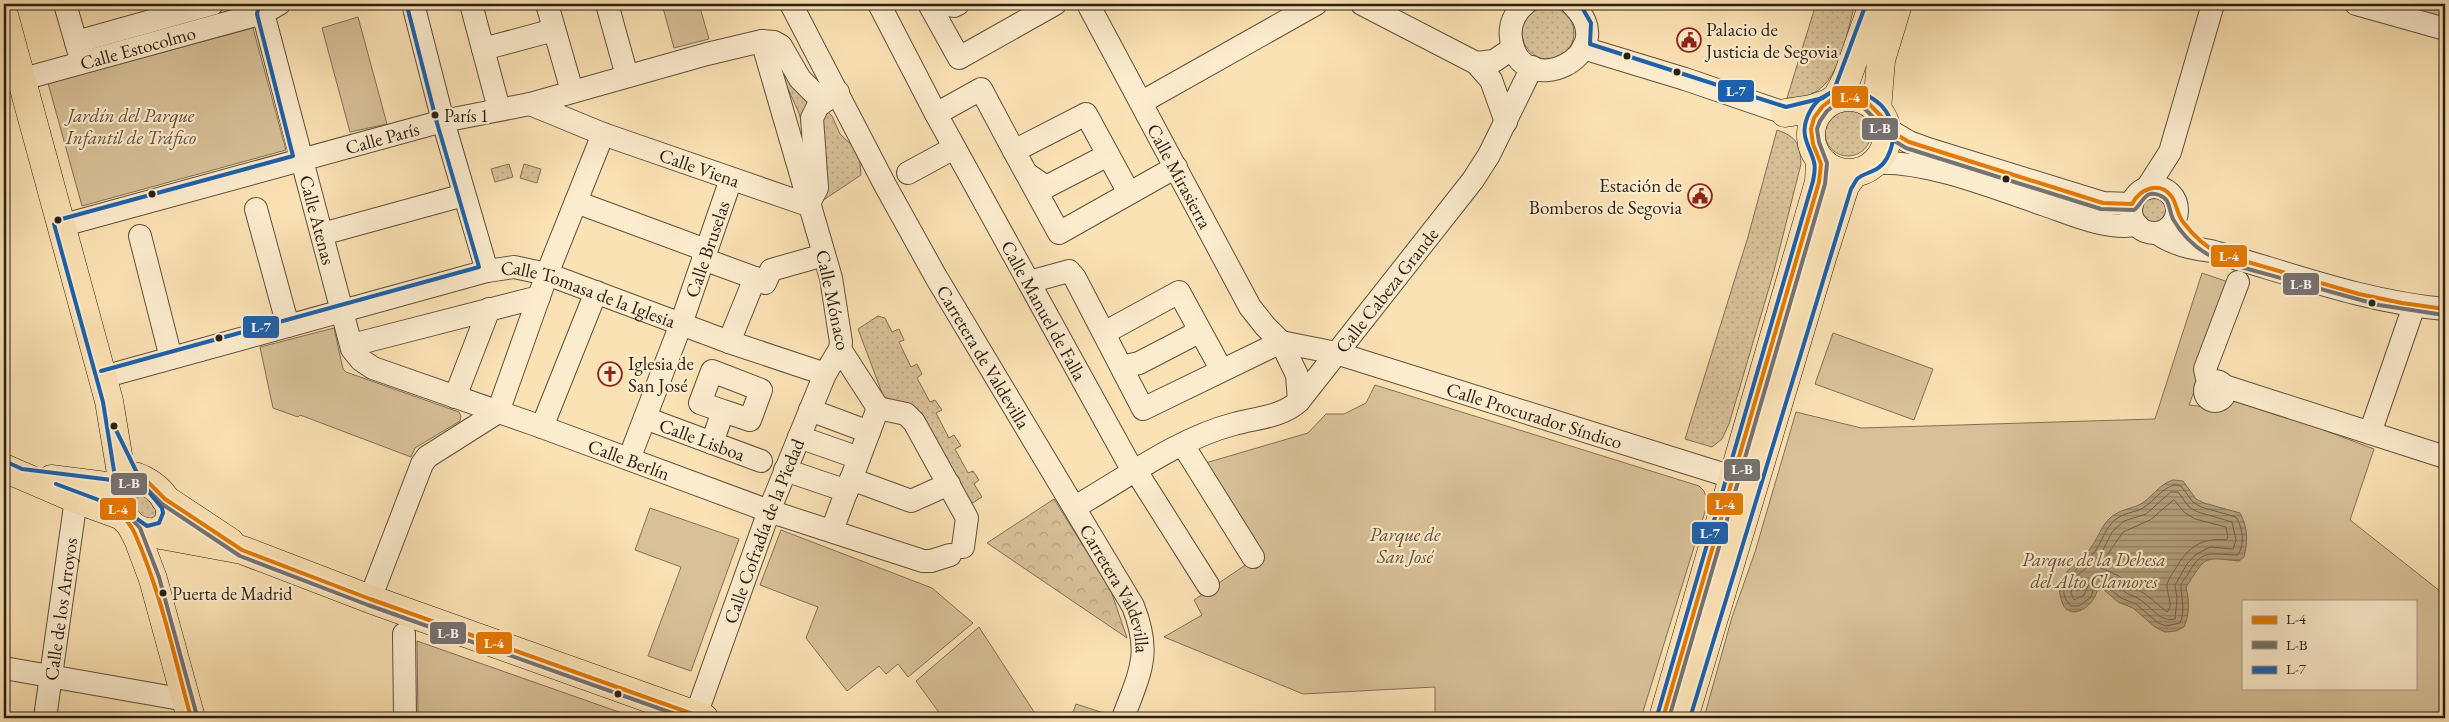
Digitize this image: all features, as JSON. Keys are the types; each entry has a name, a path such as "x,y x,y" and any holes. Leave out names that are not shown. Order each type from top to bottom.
{"main road":[{"path":"1663,718 1819,182 1813,121 1831,101 1847,78 1873,4"},
{"path":"1684,718 1845,186 1885,147 1882,119 1881,60 1898,4"},
{"path":"4,15 23,79 60,226 141,508 138,539 153,575 188,709"},
{"path":"1784,113 1811,109 1831,101 1858,97 1882,119"},
{"path":"1784,113 1832,169 1864,168"},
{"path":"106,389 117,448 141,508 191,540 242,550"},
{"path":"79,491 106,472 115,457 117,448"},
{"path":"12,472 141,508 242,550 370,599 700,717"},
{"path":"153,575 157,563 168,550 174,545 191,540"}],"street":[{"path":"65,4 79,53 212,4"},
{"path":"412,4 443,121 487,271"},
{"path":"471,4 499,109"},
{"path":"370,599 422,464 427,457 498,412 547,274 576,202 597,131 577,89 554,30 547,4"},
{"path":"607,4 627,76"},
{"name":"Carretera de Valdevilla","path":"791,4 895,205 973,341 1075,508"},
{"name":"Calle Manuel de Falla","path":"879,4 954,148 1135,472 1208,585"},
{"path":"930,4 959,58 1029,10 1055,4"},
{"path":"941,4 954,6 958,4"},
{"name":"Calle Mirasierra","path":"1088,4 1250,307 1281,342 1297,376 1298,401"},
{"path":"1142,102 1316,4"},
{"path":"1362,4 1476,63 1491,80 1506,122"},
{"path":"1525,4 1514,16 1511,26 1513,48 1518,56 1532,68 1551,71 1561,69 1578,57 1583,48 1586,28 1583,18 1572,4"},
{"path":"2143,213 2170,152 2213,4"},
{"path":"2356,4 2445,29"},
{"name":"Calle Estocolmo","path":"23,79 79,53 271,8"},
{"name":"Calle Atenas","path":"271,8 301,160 343,310"},
{"path":"483,49 554,30"},
{"path":"762,41 774,42 781,46 800,79 814,93 824,95 838,92"},
{"name":"Calle París","path":"60,226 443,121 530,104 577,89 762,41"},
{"name":"Calle Mónaco","path":"762,41 824,255 840,327 840,349 878,408"},
{"path":"1476,63 1494,61 1513,48"},
{"path":"1583,48 1686,79 1784,113"},
{"name":"Calle Cabeza Grande","path":"1075,508 1183,445 1222,428 1288,410 1298,401 1473,180 1506,122 1532,68"},
{"path":"936,114 981,89 1059,233 1176,166"},
{"path":"808,205 818,188 812,118 818,106 838,92"},
{"name":"Calle Viena","path":"530,104 597,131 808,205"},
{"path":"1014,151 1086,114 1129,193"},
{"path":"1882,119 1909,142 2055,189 2143,213 2170,226 2175,205 2170,152"},
{"path":"876,168 908,173 954,148"},
{"path":"1027,174 1046,187 1108,155"},
{"path":"1864,168 1900,163 1932,169 2076,216 2120,228 2143,213 2161,189 2175,205 2188,228 2212,251"},
{"path":"895,205 908,173"},
{"name":"Calle Bruselas","path":"629,458 682,324 731,179"},
{"path":"322,234 464,195"},
{"path":"576,202 705,255 765,283 771,270 824,255"},
{"path":"256,209 288,326"},
{"path":"2143,213 2164,238 2188,247 2212,251 2372,298 2414,306 2445,309"},
{"path":"140,236 171,358"},
{"name":"Calle Tomasa de la Iglesia","path":"106,389 171,358 487,271 514,267 547,274 729,342 825,374"},
{"path":"1029,282 1069,271 1075,278 1143,409 1281,342 1336,353"},
{"path":"729,342 754,278"},
{"path":"2238,282 2205,369 2216,385 2445,457"},
{"path":"542,427 596,292"},
{"path":"1104,333 1179,292 1221,370"},
{"path":"352,345 539,297"},
{"path":"2370,433 2414,306"},
{"path":"454,397 488,309"},
{"name":"Calle Berlín","path":"343,310 356,355 366,365 629,458 769,511 923,561 931,561 956,551 967,518 949,484"},
{"path":"1122,367 1139,364 1193,335 1198,326"},
{"name":"Calle Cofradía de la Piedad","path":"700,717 769,511 825,374 840,349"},
{"name":"Calle Procurador Síndico","path":"1336,353 1732,476"},
{"path":"786,470 849,485 911,501 949,484 911,417 888,409 878,408 859,458 849,485 832,530"},
{"path":"810,410 869,432"},
{"path":"712,443 723,411"},
{"name":"Calle Lisboa","path":"645,418 761,461"},
{"path":"799,437 859,458"},
{"path":"1183,445 1253,557"},
{"name":"Calle de los Arroyos","path":"45,718 79,491"},
{"name":"Carretera Valdevilla","path":"1075,508 1128,596 1139,622 1144,646 1139,674 1124,718"},
{"path":"404,634 405,718"},
{"path":"4,668 188,709"}],"green space":[{"path":"662,4 699,4 709,39 674,48"},
{"path":"1816,4 1855,4 1842,51 1836,67 1828,80 1818,91 1804,97 1787,98"},
{"path":"2378,4 2445,4 2445,23"},
{"path":"1543,7 1553,7 1562,11 1570,19 1574,33 1570,47 1562,55 1553,59 1543,59 1534,55 1526,47 1522,38 1522,28 1526,19 1534,11"},
{"path":"358,17 387,124 350,132 322,28"},
{"name":"Jardín del Parque Infantil de Tráfico","path":"253,28 286,150 82,206 48,83"},
{"path":"778,51 811,95 813,172 799,113 783,78"},
{"path":"1843,110 1853,110 1867,120 1871,133 1867,146 1861,152 1853,156 1843,156 1829,146 1825,138 1825,128 1835,114"},
{"path":"827,111 832,116 840,134 859,152 861,175 822,201 821,114"},
{"path":"1777,130 1789,135 1796,142 1800,151 1801,164 1774,271 1729,424 1722,439 1712,447 1685,439 1748,237"},
{"path":"509,164 513,177 495,182 491,169"},
{"path":"524,164 541,169 537,183 520,178"},
{"path":"2153,196 2163,200 2167,210 2163,220 2153,224 2143,220 2139,210 2143,200"},
{"name":"Parque de la Dehesa del Alto Clamores","path":"2202,273 2234,284 2189,405 2225,409 2231,395 2374,449 2350,520 2445,595 2445,718 1704,718 1732,617 1755,552 1796,412 1861,428 2155,419"},
{"path":"878,316 885,318 892,332 899,329 904,340 899,342 911,367 917,364 922,374 917,378 930,402 935,400 942,410 936,413 949,438 954,435 961,446 955,449 968,473 973,471 979,480 974,484 982,497 963,509 917,427 888,409 858,329"},
{"path":"334,328 343,369 346,372 459,412 461,416 460,421 415,448 411,457 300,415 298,417 273,408 260,347"},
{"path":"1833,333 1933,369 1914,420 1815,384"},
{"name":"Parque de San José","path":"1375,385 1699,486 1704,491 1708,502 1641,718 1435,718 1435,687 1303,694 1164,637 1202,615 1194,600 1260,555 1202,464 1308,433 1326,414 1344,414 1366,403"},
{"path":"128,489 145,495 153,503 156,514 155,520 133,515 125,492"},
{"path":"1054,499 1111,591 1127,638 987,543"},
{"path":"650,508 739,539 691,671 648,656 681,567 635,550"},
{"path":"781,530 932,588 973,623 908,677 898,664 886,674 879,666 847,691 806,638 818,607 760,585"},
{"path":"979,627 1038,718 943,718 916,681"},
{"path":"417,641 636,718 418,718"},
{"path":"1076,704 1107,714 1105,718 1071,718"}],"water":[{"path":"2173,480 2183,481 2196,499 2204,503 2240,513 2247,535 2244,557 2239,561 2211,559 2202,564 2198,569 2186,587 2188,612 2184,627 2176,631 2165,632 2155,627 2133,608 2118,602 2103,589 2097,591 2091,603 2080,611 2069,611 2064,607 2060,590 2064,575 2092,546 2111,517 2121,511 2139,505"}],"transit line":[{"name":"L-7","path":"7,462 22,469 112,480 115,477 103,402 54,224 58,220 293,156 257,14 258,9 267,4"},
{"name":"L-7","path":"1580,4 1591,23 1590,44 1786,107 1823,98 1834,90 1866,4"},
{"name":"L-7","path":"101,371 479,267 437,123 407,6"},
{"name":"L-7","path":"1657,716 1813,181 1815,164 1805,137 1806,121 1816,103 1831,93 1848,91 1865,94 1880,104 1890,118 1893,137 1884,163 1857,179 1851,189 1690,718"},
{"name":"L-4","path":"1663,718 1819,182 1821,164 1813,144 1811,129 1814,118 1822,107 1832,99 1843,96 1865,100 1882,117 1887,129 1909,142 2103,203 2132,204 2140,194 2150,188 2162,189 2172,197 2181,219 2191,232 2204,244 2220,254 2359,294 2445,309"},
{"name":"L-B","path":"1669,718 1825,184 1827,163 1819,142 1817,129 1827,111 1835,105 1844,102 1862,106 1876,120 1883,134 1906,148 2101,209 2134,210 2147,195 2160,195 2167,201 2173,219 2183,234 2210,256 2226,263 2379,305 2444,315"},
{"name":"L-7","path":"56,484 123,509 147,526 159,523 163,513 162,508 143,485 113,424"},
{"name":"L-4","path":"191,718 166,625 144,556 135,534 117,509 115,503 114,487 122,479 130,476 148,482 165,499 242,550 370,599 704,718"},
{"name":"L-B","path":"197,716 159,577 140,528 125,512 119,499 120,490 130,483 145,487 162,504 240,556 368,605 686,718"}],"place":[{"name":"Palacio de Justicia de Segovia","path":"1689,40"},
{"name":"París 1","path":"435,115"},
{"name":"Estación de Bomberos de Segovia","path":"1700,196"},
{"name":"Iglesia de San José","path":"610,374"},
{"name":"Puerta de Madrid","path":"163,593"}]}
